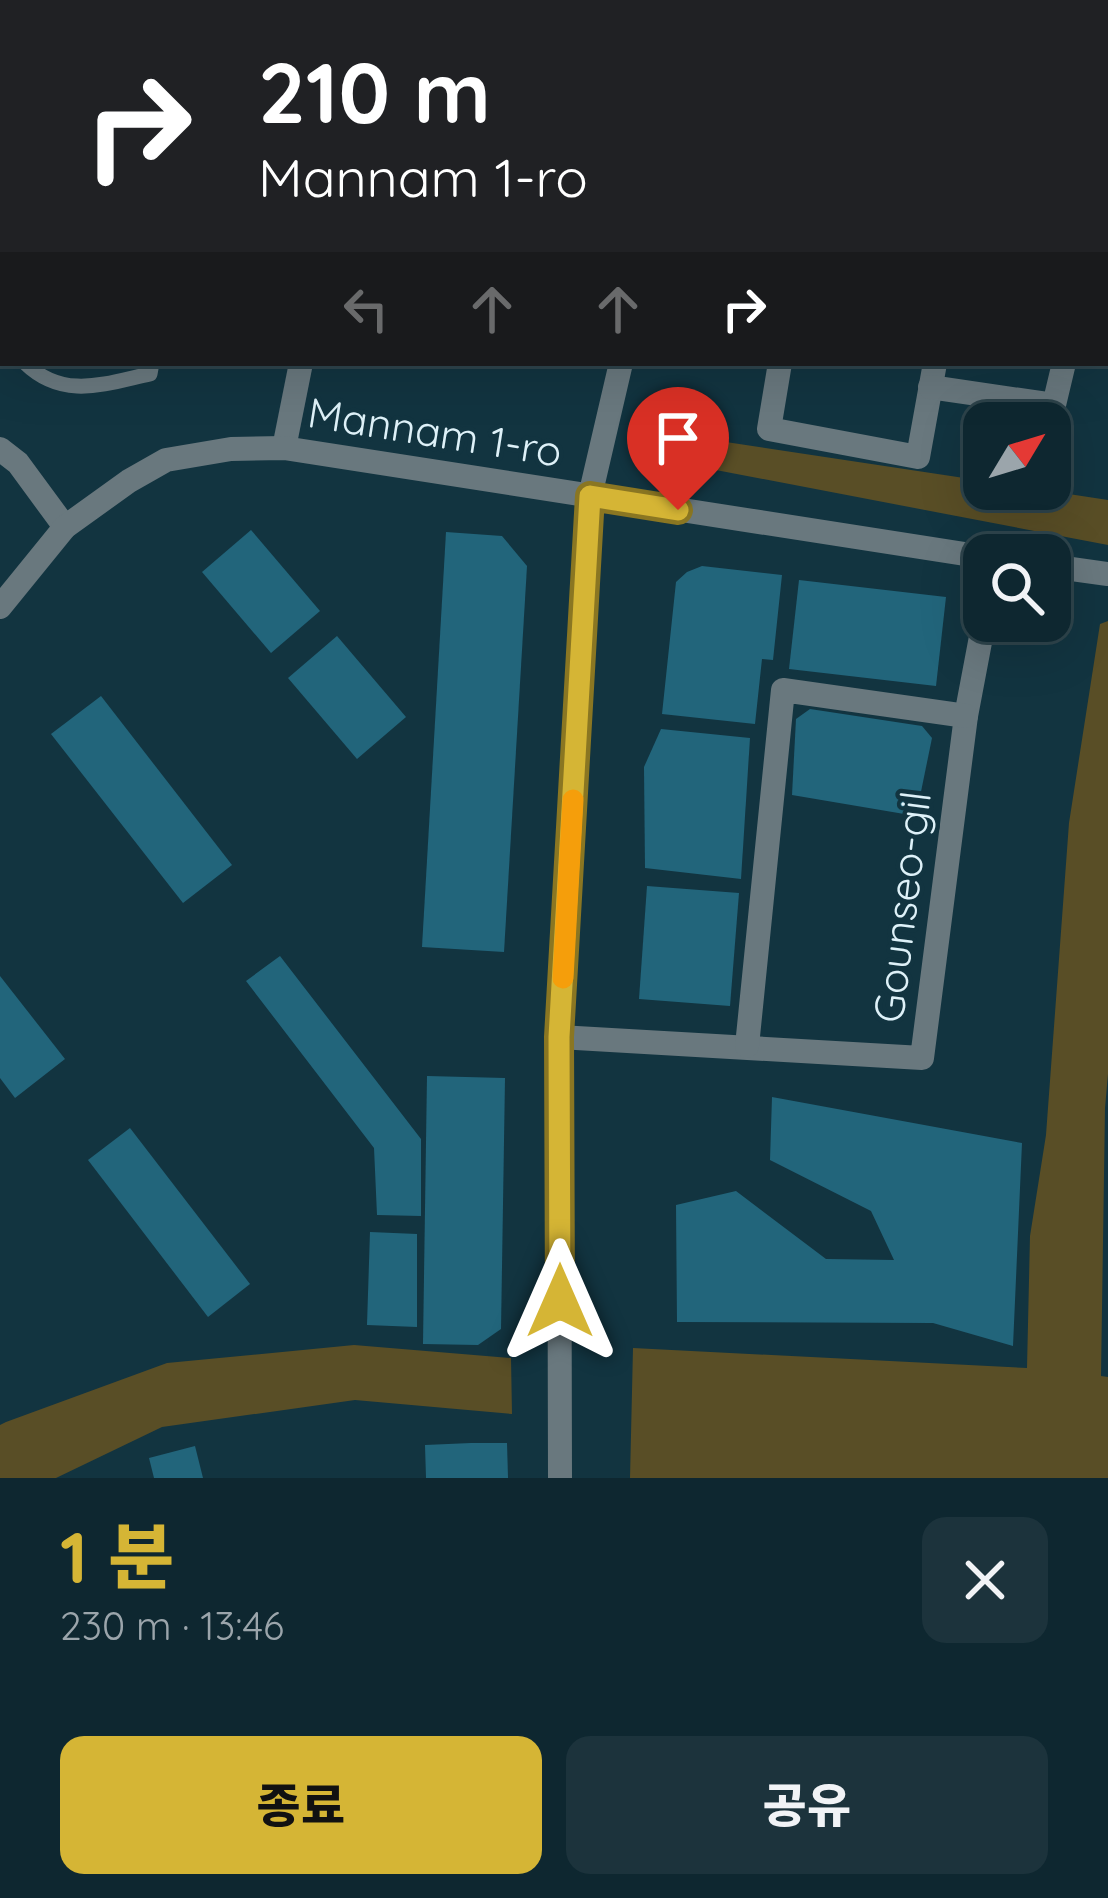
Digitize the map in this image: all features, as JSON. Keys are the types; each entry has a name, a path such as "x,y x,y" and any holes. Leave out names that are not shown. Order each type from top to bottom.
{"street":[{"path":"284,448 300,366"},
{"path":"560,1478 559,1037 590,496 620,366"},
{"path":"780,366 769,429 918,457 933,375 1054,405 1063,366"},
{"name":"Mannam 1-ro","path":"0,608 65,527 129,481 166,460 231,449 284,448 963,554"},
{"path":"0,449 18,463 65,527"},
{"path":"1071,569 1108,574"},
{"name":"Gounseo-gil","path":"559,1037 922,1058 966,716 980,642"},
{"path":"747,1046 782,690 966,716"}],"lane":[{"path":"29,366 48,382 86,388 150,374 151,366"}],"shaded area":[{"path":"660,432 963,478 963,510 1071,510 1071,494 1108,500 1108,545 1071,538 1071,534 1050,534 674,462"},
{"path":"1108,621 1108,1074 1101,1376 1108,1377 1108,1478 630,1478 633,1348 1027,1368 1030,1236 1046,1135 1069,823 1100,624"},
{"path":"354,1345 511,1358 512,1414 355,1400 162,1427 56,1478 0,1478 0,1425 6,1422 167,1363"}],"building":[{"path":"251,530 320,611 271,653 202,572"},
{"path":"446,532 502,536 527,566 504,952 422,947"},
{"path":"702,566 782,575 773,660 762,659 755,724 662,714 676,582"},
{"path":"799,580 946,597 936,686 789,669"},
{"path":"337,636 406,717 357,759 288,678"},
{"path":"101,696 232,865 183,903 51,734"},
{"path":"810,709 922,726 932,738 916,816 792,795 796,719"},
{"path":"661,729 750,738 741,879 645,868 644,767"},
{"path":"647,886 739,893 730,1006 639,999"},
{"path":"280,956 421,1139 421,1216 377,1215 374,1148 246,981"},
{"path":"0,976 65,1059 15,1098 0,1078"},
{"path":"427,1076 505,1078 501,1329 478,1345 423,1344"},
{"path":"772,1097 1022,1143 1013,1346 933,1323 677,1322 676,1205 736,1191 826,1259 894,1260 871,1211 770,1160"},
{"path":"130,1128 250,1284 208,1317 88,1160"},
{"path":"370,1232 417,1234 417,1327 367,1325"},
{"path":"507,1443 508,1478 426,1478 425,1445"},
{"path":"195,1446 203,1478 154,1478 149,1458"}],"slow traffic":[{"path":"563,978 573,800"}],"route":[{"path":"560,1301 559,1037 590,496 678,510"}]}
